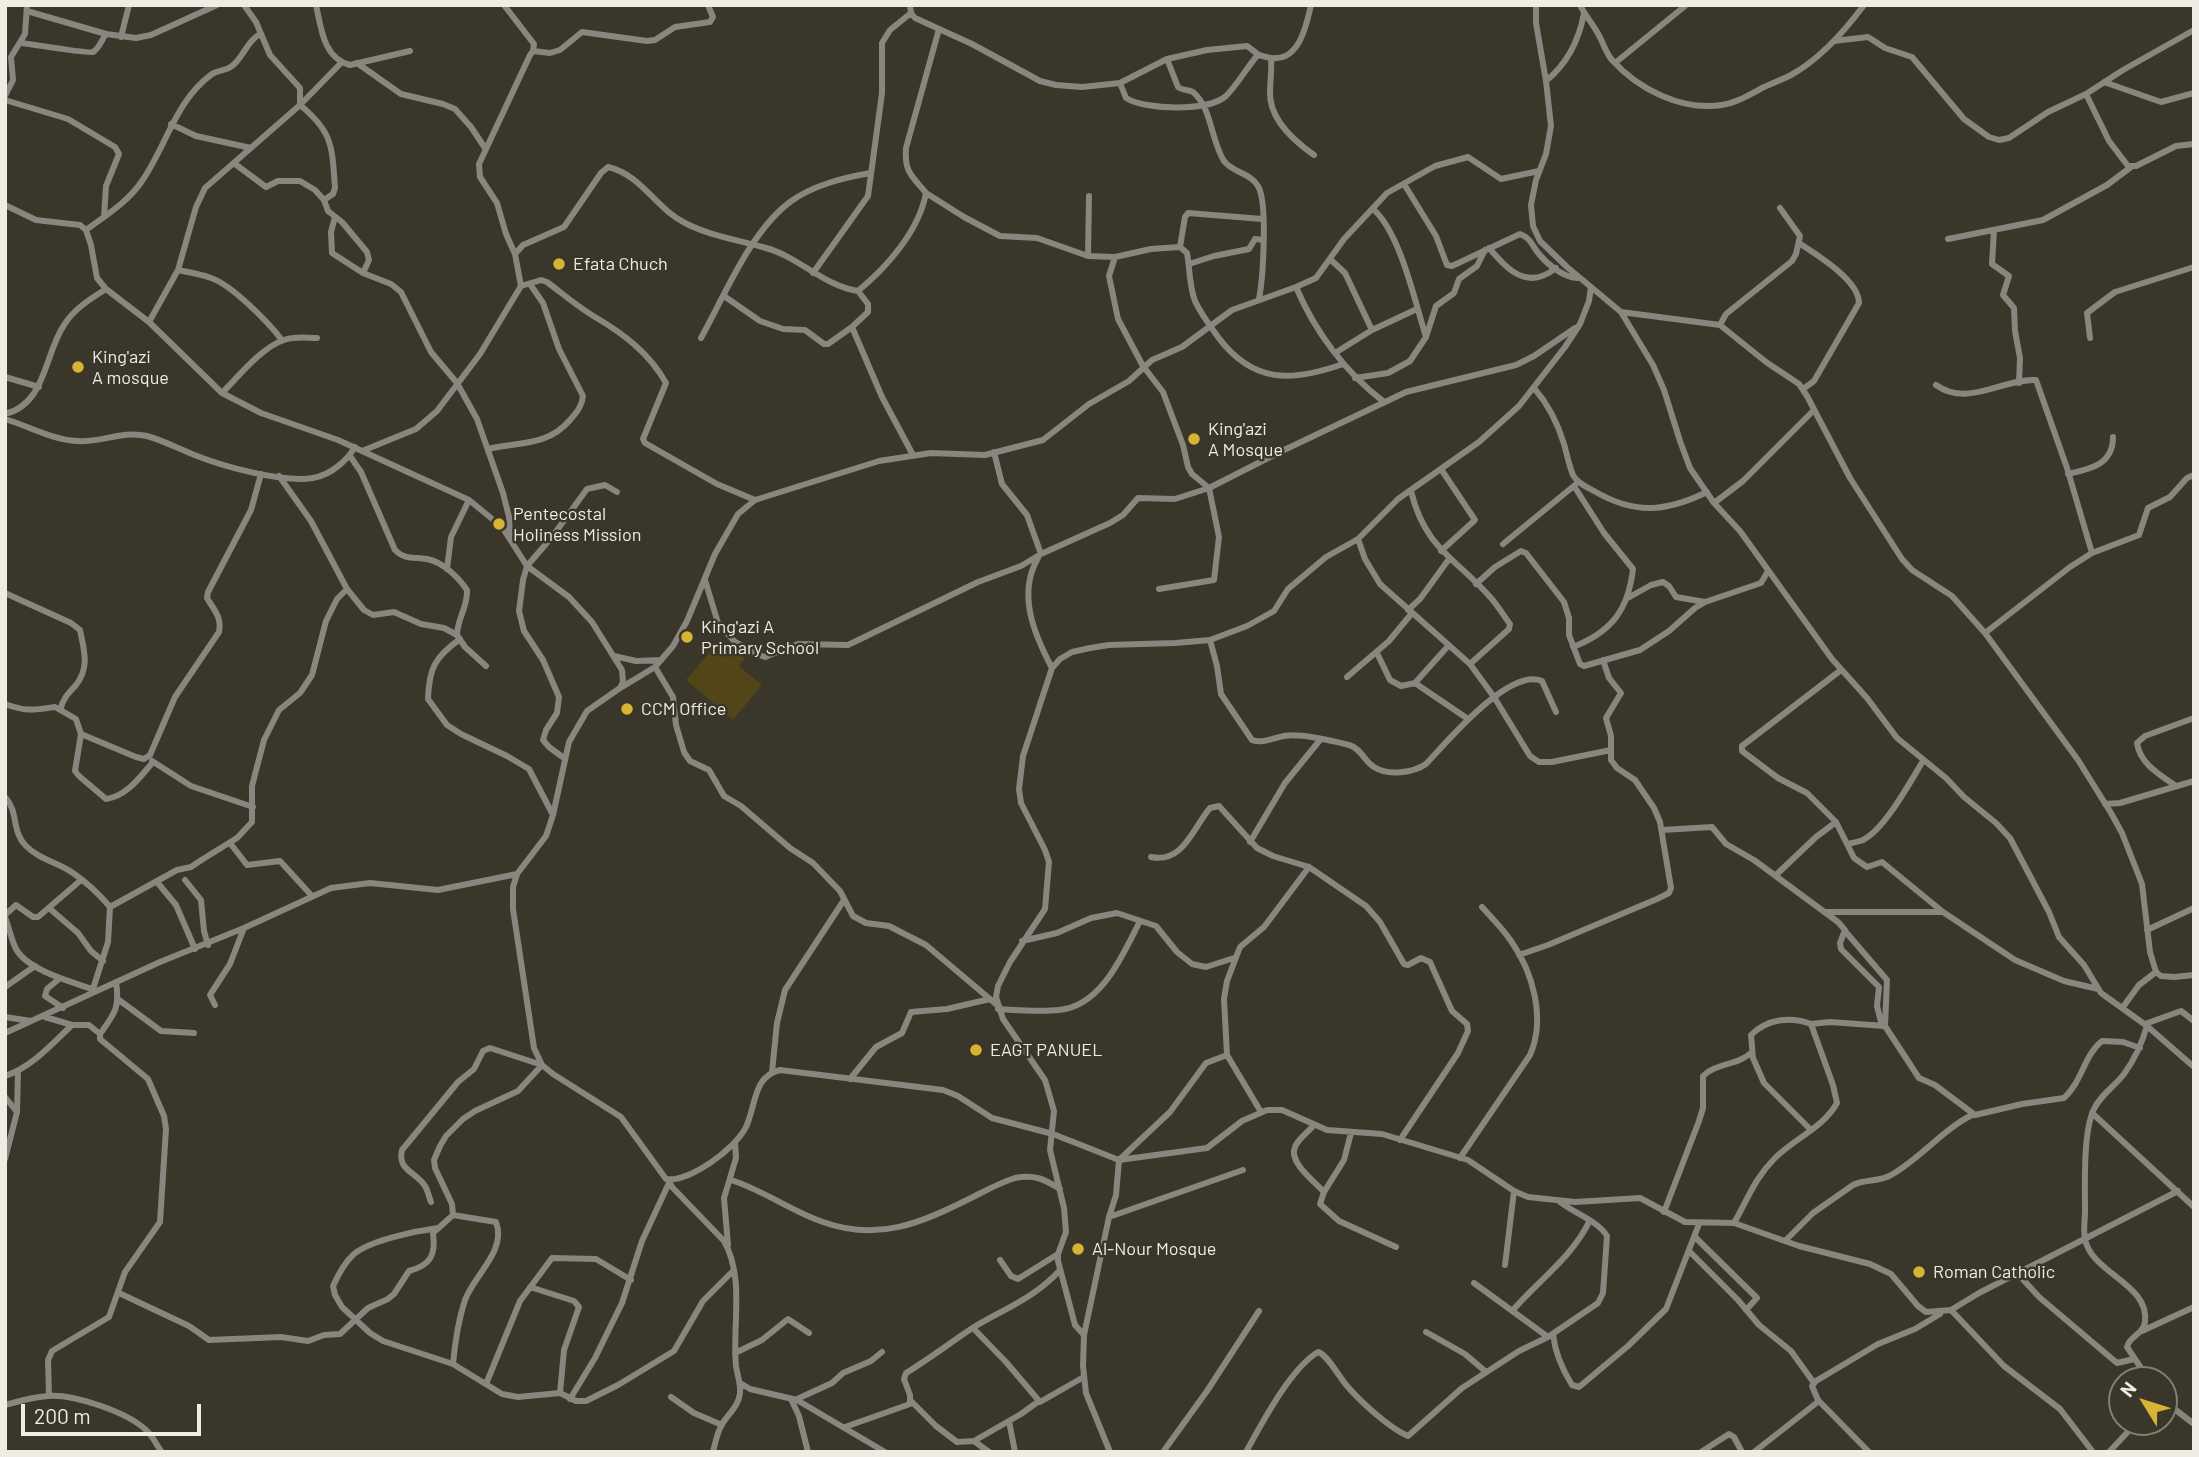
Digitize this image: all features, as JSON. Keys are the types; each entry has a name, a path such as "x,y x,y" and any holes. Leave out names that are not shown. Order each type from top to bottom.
{"street":[{"path":"121,37 129,5"},
{"path":"104,217 106,187 119,154 115,147 68,119 5,98 13,80 11,57 25,34 27,8 106,34 136,38 151,35 217,5"},
{"path":"244,5 256,22 276,63 300,88 300,105"},
{"path":"316,5 320,30 326,45 341,63"},
{"path":"5,419 62,439 77,441 122,434 148,436 206,459 261,474 311,478 326,474 358,449 416,429 426,422 480,354 521,286 515,254 497,203 480,177 479,164 520,73 533,51 534,44 504,5"},
{"path":"533,51 550,53 560,50 582,32 634,40 655,40 675,27 710,22 713,17 708,5"},
{"path":"910,5 915,18 1049,84 1082,87 1120,83 1167,59 1207,50 1241,46 1253,49 1259,55 1283,57 1297,46 1303,36 1311,5"},
{"path":"1536,5 1550,135 1531,205 1535,232 1544,245 1579,278 1621,312 1653,365 1688,463 1714,503 1740,531 1841,670 1897,738 1946,778 2010,838 2049,912 2059,937 2084,965 2104,996 2146,1025 2194,1067"},
{"path":"1580,5 1615,63 1641,85 1685,104 1721,106 1733,103 1810,62 1834,41 1864,5"},
{"path":"1615,63 1685,6"},
{"path":"813,273 868,196 882,93 882,43 890,30 911,13"},
{"path":"1546,81 1569,57 1584,13"},
{"path":"939,29 906,148 905,162 908,173 926,193 964,218 1000,236 1037,237 1088,256 1115,257 1150,249 1180,247 1187,253 1195,299 1211,327 1239,360 1273,375 1314,374 1343,364"},
{"path":"1834,41 1868,37 1885,48 1915,59 1964,119 1994,140 2009,138 2048,112 2086,94 2194,30"},
{"path":"21,43 88,53 97,49 106,34"},
{"path":"86,230 141,184 171,124 197,88 213,73 233,66 249,42 260,34"},
{"path":"149,322 178,270 199,198 205,188 300,105 341,63 357,63 410,51"},
{"path":"1120,83 1126,98 1136,103 1202,107 1226,96 1259,55"},
{"path":"1272,58 1270,95 1277,116 1289,135 1314,155"},
{"path":"1167,59 1178,87 1191,91 1202,107 1226,163 1248,175 1259,188 1264,240 1264,267 1259,299"},
{"path":"357,63 401,94 455,109 485,148"},
{"path":"2104,82 2161,102 2194,93"},
{"path":"2086,94 2116,151 2124,163 2131,167"},
{"path":"300,105 317,119 328,137 335,188 324,200"},
{"path":"171,124 195,136 251,148"},
{"path":"1948,239 2043,220 2099,190 2131,167 2176,146 2194,144"},
{"path":"542,1065 534,1048 513,909 513,887 517,874 546,836 569,742 587,711 655,667 673,646 687,621 715,554 738,514 755,500 848,470 913,456 948,453 972,456 1044,440 1089,404 1129,381 1143,366 1182,347 1232,310 1316,278 1344,239 1387,194 1435,166 1463,157 1472,158 1501,179 1539,171"},
{"path":"235,164 266,187 278,181 300,181 315,190 324,200 326,209 342,222 369,256 363,273"},
{"path":"515,254 523,245 564,227 608,167 641,183 661,205 684,223 777,252 813,273 858,291 869,309 852,327 824,344 805,330 783,329 761,321 724,296"},
{"path":"701,338 753,245 778,213 796,198 834,181 871,173"},
{"path":"1404,184 1436,236 1447,265 1452,266 1516,234 1524,234 1539,254 1556,268 1566,276 1579,278"},
{"path":"858,291 898,251 919,215 926,193"},
{"path":"1088,196 1088,256"},
{"path":"5,205 36,220 73,223 86,230 97,278 106,289 149,322 222,393 261,413 358,449 469,500 495,519 510,537 527,566 575,603 614,656 624,677 620,688"},
{"path":"1720,324 1728,312 1792,261 1800,234 1780,208"},
{"path":"1373,209 1381,216 1390,232 1426,337"},
{"path":"1180,247 1188,213 1262,219"},
{"path":"335,217 331,232 332,253 363,273 391,284 401,292 431,352 457,383 477,419 509,517 510,537"},
{"path":"1994,230 1992,264 2009,276 2003,293 2014,309 2020,358 2019,383"},
{"path":"1189,264 1249,249 1255,239 1264,240"},
{"path":"1799,243 1850,283 1859,297 1859,303 1814,382 1803,389"},
{"path":"1487,249 1522,278 1542,276 1556,268"},
{"path":"1355,378 1388,373 1410,361 1426,337 1436,306 1454,292 1458,279 1477,266 1487,249"},
{"path":"1115,257 1109,276 1118,318 1143,366 1163,393 1183,445 1188,467 1192,474 1209,488 1219,537 1214,580 1159,589"},
{"path":"1330,259 1345,273 1373,330"},
{"path":"2090,338 2087,313 2115,292 2194,267"},
{"path":"178,270 222,283 259,315 282,340"},
{"path":"521,286 541,280 547,282 595,317 623,333 664,379 666,388 643,439 648,447 686,465 730,491 755,500"},
{"path":"488,449 550,438 567,424 582,402 583,396 559,349 548,314 530,284"},
{"path":"1296,287 1343,364 1355,378 1384,402"},
{"path":"998,1007 998,986 1022,941 1043,915 1047,893 1049,862 1021,803 1020,789 1023,756 1052,668 1072,652 1090,648 1210,640 1270,614 1291,587 1332,552 1358,539 1388,508 1497,427 1534,387 1580,324 1591,287"},
{"path":"5,414 23,407 39,387 63,326 73,313 106,289"},
{"path":"1335,353 1373,330 1417,309"},
{"path":"1621,312 1720,324 1803,389 1860,494 1909,568 1948,593 1985,633 2078,760 2105,804 2136,864 2145,897 2150,953 2156,972 2161,976 2174,978 2194,975"},
{"path":"704,579 718,623 726,634 747,649 765,657 798,645 851,645 978,582 1021,566 1117,519 1138,498 1175,499 1209,488 1384,402 1425,386 1516,365 1534,356 1580,324"},
{"path":"852,327 886,405 913,456"},
{"path":"222,393 257,359 282,340 297,337 317,338"},
{"path":"5,377 39,387"},
{"path":"1936,385 1952,391 1975,393 2034,379 2037,381 2092,553"},
{"path":"1534,387 1543,398 1559,430 1576,484 1604,533 1633,566 1626,599 1618,617 1606,630 1573,647"},
{"path":"1714,503 1743,481 1813,411"},
{"path":"2068,474 2095,467 2106,460 2112,449 2113,437"},
{"path":"994,452 1002,484 1027,515 1041,554 1029,581 1028,604 1038,641 1052,668"},
{"path":"349,456 361,472 395,550 403,557 425,558 447,569 467,590 467,605 458,624 458,637 434,661 428,693 430,703 447,725 529,769 553,815"},
{"path":"1441,469 1475,520 1441,551"},
{"path":"5,704 38,711 55,706 61,708 76,719 81,734 75,771 106,799 114,798 127,790 150,760 174,697 219,632 218,614 207,598 208,592 251,510 261,474"},
{"path":"1985,633 2070,567 2092,553 2139,535 2148,508 2170,497 2187,478 2194,475"},
{"path":"278,476 311,521 347,589 369,614 394,612 421,624 444,628 458,637 471,654 486,666"},
{"path":"1576,484 1636,508 1670,507 1683,504 1706,492"},
{"path":"1503,544 1576,484"},
{"path":"564,758 543,740 557,713 559,697 544,660 526,637 519,611 520,595 527,566 587,489 605,485 617,492"},
{"path":"1411,491 1421,523 1441,551 1490,597 1511,625 1470,664"},
{"path":"447,569 451,537 469,500"},
{"path":"1358,539 1374,576 1394,598 1470,664 1494,697 1526,751 1539,762 1552,762 1611,750"},
{"path":"1476,584 1512,555 1523,551 1564,602 1569,618 1569,635 1581,665 1645,648 1705,602 1757,584 1768,571"},
{"path":"1347,677 1377,653 1449,559"},
{"path":"1626,599 1651,584 1663,582 1670,586 1676,597 1705,602"},
{"path":"110,907 177,870 191,867 230,843 252,822 252,786 256,764 272,721 279,710 300,693 312,675 326,621 337,599 347,589"},
{"path":"5,593 71,623 80,630 86,666 61,708"},
{"path":"1210,640 1221,694 1249,737 1258,742 1293,735 1353,746 1379,769 1412,772 1426,764 1468,719 1494,697 1517,685 1537,679 1542,681 1556,712"},
{"path":"1377,653 1394,684 1401,686 1415,683 1449,645"},
{"path":"614,656 636,661 661,660"},
{"path":"1519,955 1548,946 1669,892 1671,880 1664,855 1662,830 1654,808 1635,780 1614,764 1606,718 1621,693 1611,681 1603,660"},
{"path":"655,667 673,696 676,725 684,752 690,761 709,770 723,796 741,806 790,848 813,863 840,891 853,916 866,923 889,926 926,946 990,999 998,1007 1045,1080 1054,1111 1050,1150 1060,1189 1066,1232 1058,1254 1060,1270 1076,1325 1084,1335"},
{"path":"1841,670 1741,748 1742,751 1773,775 1807,793 1836,822 1854,858 1864,866 1882,862 1943,912 2027,966 2064,981 2098,989"},
{"path":"1415,683 1468,719"},
{"path":"2176,786 2148,765 2141,757 2137,743 2145,736 2194,718"},
{"path":"81,734 136,757 150,760 191,786 253,807"},
{"path":"1250,842 1273,800 1320,740"},
{"path":"1847,844 1863,840 1876,830 1898,802 1923,761"},
{"path":"2105,804 2120,803 2194,781"},
{"path":"5,797 13,808 15,828 24,844 39,857 64,868 81,880 110,907"},
{"path":"1151,857 1165,859 1182,847 1205,814 1214,806 1224,810 1250,842 1262,852 1309,867 1339,885 1374,913 1404,964 1411,964 1420,958 1430,962 1452,1011 1468,1027 1458,1053 1400,1140"},
{"path":"1776,875 1836,822"},
{"path":"1662,830 1712,827 1726,844 1776,875 1825,912 1887,979 1883,1026"},
{"path":"230,843 247,865 280,861 311,895"},
{"path":"1261,1112 1227,1055 1224,999 1234,958 1240,947 1264,927 1309,867"},
{"path":"5,1033 45,1017 95,990 208,945 331,888 360,883 386,883 438,890 517,874"},
{"path":"81,880 35,918 16,905 5,916 17,950 35,966 95,990"},
{"path":"185,880 201,900 208,945"},
{"path":"158,881 176,905 195,949"},
{"path":"772,1072 777,1023 785,990 844,900"},
{"path":"95,990 108,942 110,907"},
{"path":"1460,1158 1525,1062 1537,1037 1537,1008 1533,988 1511,940 1482,907"},
{"path":"49,908 78,933 91,951 103,961"},
{"path":"2147,930 2194,908"},
{"path":"1825,912 1943,912"},
{"path":"1022,941 1057,933 1091,918 1117,913 1159,929 1177,952 1192,964 1206,967 1234,958"},
{"path":"998,1007 1061,1010 1092,995 1117,963 1140,921"},
{"path":"215,1005 210,996 230,964 244,929"},
{"path":"1845,931 1840,943 1841,949 1879,988 1877,1011 1883,1026 1919,1078 1935,1085 1972,1115"},
{"path":"5,987 35,966"},
{"path":"2123,1007 2139,985 2156,972"},
{"path":"60,978 45,993 47,998 63,1008"},
{"path":"100,1034 113,1016 119,1000 116,982"},
{"path":"850,1079 876,1048 902,1032 911,1012 947,1009 990,999"},
{"path":"119,1000 162,1031 194,1033"},
{"path":"2146,1025 2181,1011 2194,1021"},
{"path":"5,1017 34,1022"},
{"path":"45,1017 72,1025 89,1025 100,1034 103,1043 151,1083 164,1116 166,1129 159,1222 125,1272 112,1312 104,1321 52,1351 48,1360 49,1396"},
{"path":"1811,1130 1771,1092 1759,1075 1752,1052 1751,1035 1787,1018 1811,1024 1830,1021 1883,1026"},
{"path":"1734,1223 1754,1182 1774,1159 1823,1122 1837,1103 1811,1024"},
{"path":"5,1076 18,1072 34,1060 72,1025"},
{"path":"2141,1332 2145,1323 2143,1308 2129,1287 2094,1258 2085,1239 2086,1156 2092,1113 2124,1074 2140,1048 2146,1025"},
{"path":"1785,1241 1813,1213 1853,1185 1890,1176 1928,1150 1946,1131 1972,1115 2064,1098 2080,1076 2092,1051 2102,1041 2123,1042 2140,1048"},
{"path":"431,1202 426,1187 403,1167 400,1155 458,1082 474,1069 484,1051 490,1048 542,1065 621,1118 669,1182 728,1247"},
{"path":"1664,1212 1703,1108 1703,1076 1711,1070 1745,1058 1752,1052"},
{"path":"1110,1452 1082,1378 1084,1335 1116,1195 1119,1160 1170,1112 1206,1063 1227,1055"},
{"path":"453,1215 452,1204 435,1168 434,1160 446,1136 475,1111 518,1091 542,1065"},
{"path":"570,1399 600,1348 631,1280 642,1241 669,1182 702,1168 735,1142 745,1129 761,1082 772,1072 780,1070 943,1090 964,1099 992,1118 1053,1134 1119,1160 1207,1148 1236,1125 1261,1112 1282,1110 1326,1130 1382,1134 1460,1158 1477,1165 1514,1191 1528,1197 1590,1202 1640,1198 1685,1222 1734,1223 1785,1241 1884,1269 1924,1311 1942,1313"},
{"path":"5,1159 17,1112 18,1072"},
{"path":"5,1097 17,1112"},
{"path":"2092,1113 2194,1207"},
{"path":"1313,1126 1294,1147 1293,1155 1324,1192"},
{"path":"1351,1133 1344,1160 1324,1192 1320,1204 1330,1215 1351,1228 1396,1247"},
{"path":"713,1452 722,1425 738,1399 740,1389 735,1353 737,1321 733,1271 724,1198 736,1158 735,1142"},
{"path":"1109,1217 1243,1170"},
{"path":"731,1180 757,1190 808,1217 845,1230 870,1231 890,1231 934,1216 1015,1178 1038,1177 1060,1189"},
{"path":"1505,1265 1514,1191"},
{"path":"1814,1383 1878,1344 1915,1329 2178,1191"},
{"path":"1246,1452 1279,1396 1318,1352 1324,1354 1358,1398 1408,1436 1462,1388 1595,1306 1602,1296 1608,1240 1600,1227 1559,1201"},
{"path":"119,1293 189,1326 209,1340 281,1338 307,1341 324,1335 340,1334 368,1308 394,1294 409,1271 429,1264 435,1242 433,1233 453,1215"},
{"path":"453,1215 496,1222 499,1238 465,1300 455,1341 453,1364"},
{"path":"1513,1311 1537,1282 1563,1259 1589,1222"},
{"path":"1474,1283 1550,1336 1561,1365 1572,1385 1578,1387 1628,1346 1666,1309 1699,1224"},
{"path":"438,1228 397,1237 351,1257 333,1286 337,1301 356,1321 383,1341 453,1364 502,1394 518,1397 560,1393 570,1399 586,1401 603,1394 674,1351 703,1301 733,1271"},
{"path":"1695,1237 1757,1298 1746,1310"},
{"path":"1689,1251 1759,1325 1791,1351 1814,1383 1813,1391 1819,1401 1869,1452"},
{"path":"1000,1260 1011,1276 1018,1279 1058,1254"},
{"path":"486,1384 510,1322 530,1287 554,1257 596,1259 631,1280"},
{"path":"1060,1270 1028,1297 973,1328 906,1373 904,1379 910,1400 957,1442 974,1441 1082,1378"},
{"path":"2018,1273 2039,1297 2117,1363 2134,1359"},
{"path":"530,1287 574,1301 579,1307 564,1350 560,1393"},
{"path":"2139,1366 2127,1345 2129,1340 2194,1307"},
{"path":"1951,1310 2004,1366 2060,1409 2093,1452"},
{"path":"1163,1452 1259,1311"},
{"path":"735,1353 762,1340 789,1319 809,1333"},
{"path":"973,1328 1039,1401"},
{"path":"1426,1332 1465,1354 1486,1372"},
{"path":"793,1400 832,1383 842,1373 871,1361 882,1352"},
{"path":"739,1382 750,1389 793,1400 885,1452"},
{"path":"5,1405 49,1396 75,1400 129,1418 144,1428 162,1452"},
{"path":"671,1397 694,1413 722,1425"},
{"path":"793,1400 808,1452"},
{"path":"845,1427 907,1406 910,1400"},
{"path":"1754,1452 1819,1401"},
{"path":"2178,1413 2194,1424"},
{"path":"1009,1422 1015,1452"},
{"path":"1701,1452 1729,1434 1734,1437 1742,1452"},
{"path":"2109,1452 2124,1436"},
{"path":"974,1441 989,1452"}],"shaded area":[{"path":"721,639 745,658 739,666 762,685 733,720 686,680"}],"place":[{"name":"Efata Chuch","path":"559,264"},
{"name":"King'azi A mosque","path":"78,367"},
{"name":"King'azi A Mosque","path":"1194,439"},
{"name":"Pentecostal Holiness Mission","path":"499,524"},
{"name":"King'azi A Primary School","path":"687,637"},
{"name":"CCM Office","path":"627,709"},
{"name":"EAGT PANUEL","path":"976,1050"},
{"name":"Al-Nour Mosque","path":"1078,1249"},
{"name":"Roman Catholic","path":"1919,1272"}]}
